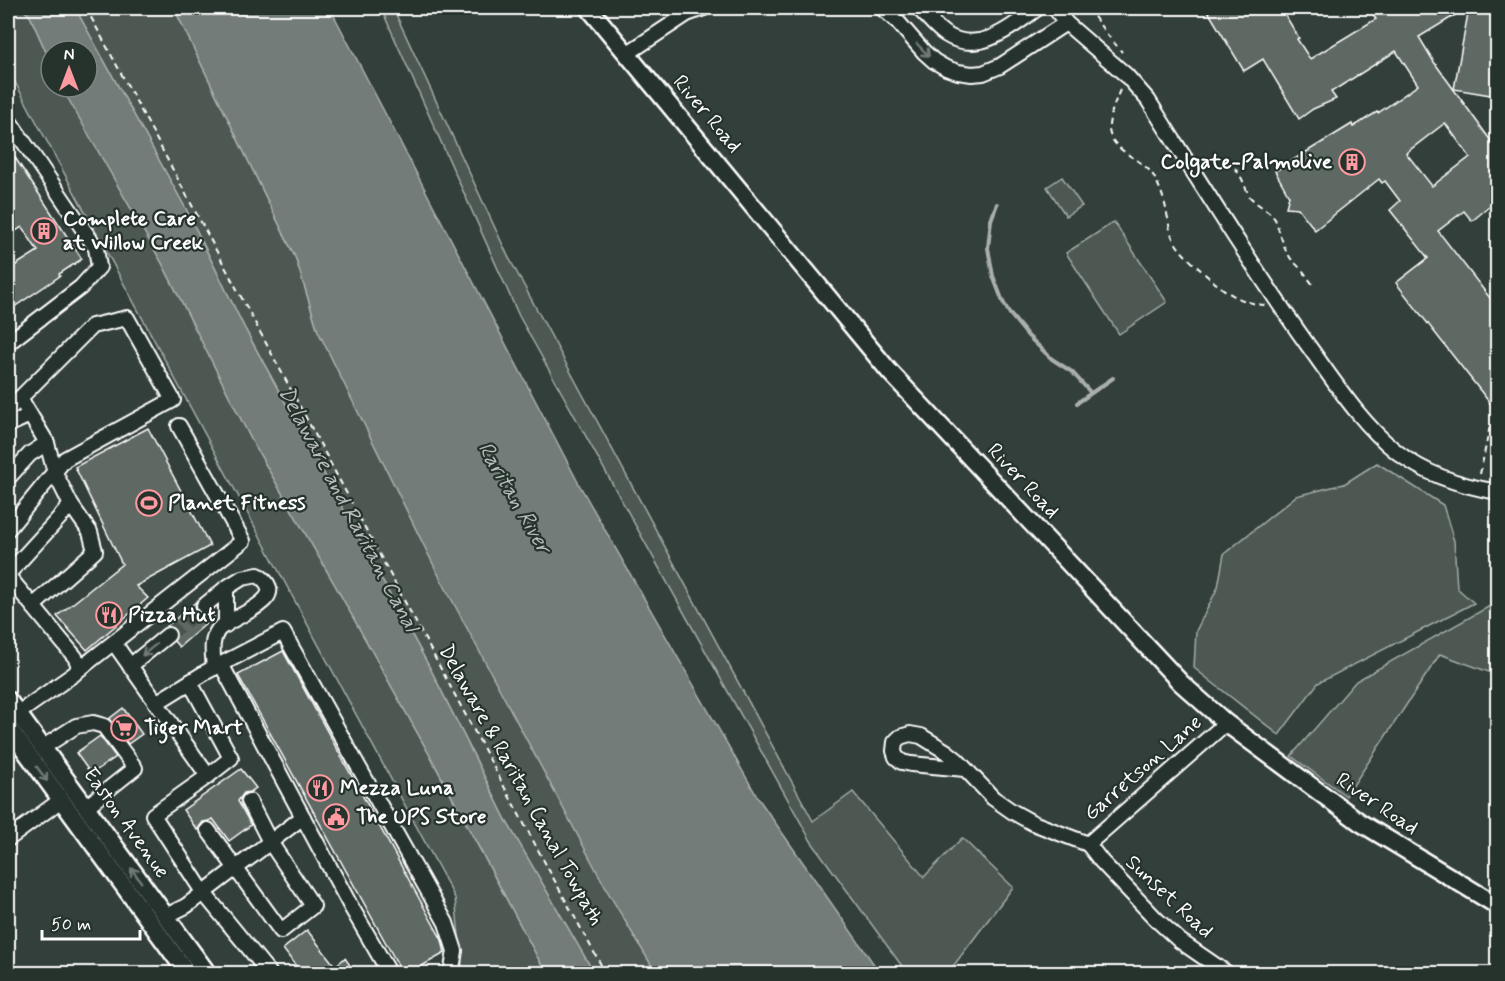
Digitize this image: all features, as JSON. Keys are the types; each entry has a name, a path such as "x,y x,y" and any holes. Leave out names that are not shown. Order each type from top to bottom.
{"main road":[{"name":"River Road","path":"588,8 628,53 890,370 1181,683 1226,723 1361,823 1497,906"},
{"name":"Easton Avenue","path":"11,714 42,748 208,974"},
{"name":"Easton Avenue","path":"11,714 62,800 188,974"}],"street":[{"path":"628,53 687,14 704,8"},
{"path":"882,8 934,61 946,68 972,74 983,73 1000,66 1066,23"},
{"path":"918,8 943,33 964,41 976,42 1006,31 1038,8"},
{"path":"1055,8 1066,23 1131,81 1148,100 1276,300 1339,389 1377,435 1414,464 1434,475 1478,489 1497,492"},
{"path":"8,119 96,248 99,267 81,287 8,343"},
{"path":"8,410 92,326 127,318 173,400 65,459 8,529"},
{"path":"20,398 47,443 55,473 71,505 90,532 94,551 33,606"},
{"path":"8,425 30,415"},
{"path":"11,714 77,671 243,541 179,426"},
{"path":"8,478 30,454 47,443"},
{"path":"71,505 8,575 75,657 79,667 77,671"},
{"path":"204,606 242,578 258,575 269,585 264,601 219,629 213,641 218,666 390,974"},
{"path":"226,588 226,625"},
{"path":"156,703 218,666 283,632 446,923 455,951 451,974"},
{"path":"130,666 168,635"},
{"path":"114,643 208,776"},
{"path":"190,682 231,758 153,815 203,892 270,974"},
{"path":"42,748 76,726 93,723 104,726 135,768 86,807"},
{"name":"Garretson Lane","path":"1088,844 1226,723"},
{"path":"965,769 902,762 896,757 895,742 900,737 910,734 921,736 947,752 965,769 993,798 1013,812 1033,823 1088,844"},
{"path":"8,839 62,800"},
{"path":"208,830 281,931 313,906 270,842 249,801"},
{"path":"166,916 186,906 303,817"},
{"name":"Sunset Road","path":"1088,844 1101,861 1157,920 1180,941 1228,974"}],"path":[{"name":"Delaware & Raritan Canal Towpath","path":"86,8 606,974"},
{"path":"1088,8 1104,32 1125,56"},
{"path":"1131,81 1123,86 1118,96 1109,129 1112,139 1118,146 1143,164 1159,186 1173,240 1182,252 1229,294 1241,300 1263,305 1269,305 1276,300"},
{"path":"1235,168 1249,196 1275,219 1285,249 1304,271 1312,285"},
{"path":"1478,489 1490,426 1497,418"}],"shaded area":[{"path":"8,8 22,8 30,16 40,39 39,99 69,99 162,263 252,441 428,752 546,973 463,973 455,898 8,69"},
{"path":"75,8 174,8 296,259 318,331 656,973 594,973 507,822 431,670 244,327 186,209 99,51 99,39 92,39"},
{"path":"381,8 393,8 508,256 813,821 853,792 924,877 962,838 1013,887 948,973 907,973 811,841 519,316"},
{"path":"1062,177 1082,206 1066,216 1047,187"},
{"path":"1114,222 1167,302 1119,334 1066,253"},
{"path":"1377,463 1443,505 1454,541 1457,588 1474,603 1318,683 1279,735 1194,668 1196,631 1218,587 1224,554 1296,496 1344,484"},
{"path":"1497,602 1497,675 1440,654 1346,796 1291,756 1356,681"}],"water":[{"path":"22,8 75,8 92,39 40,39 30,16"},
{"name":"Raritan River","path":"174,8 330,8 580,486 758,798 880,973 656,973 609,894 437,572 318,331 296,259"},
{"path":"99,51 186,209 244,327 431,670 507,822 594,973 546,973 428,752 252,441 162,263 68,99 99,99"}],"building":[{"path":"1206,8 1281,8 1310,59 1376,19 1369,8 1467,8 1419,37 1434,62 1491,141 1497,135 1497,200 1472,221 1464,211 1438,231 1497,307 1497,412 1396,283 1428,258 1390,210 1400,201 1385,181 1382,183 1379,179 1315,230 1298,208 1286,207 1289,196 1275,171 1352,124 1353,127 1378,113 1418,85 1396,51 1331,92 1336,99 1313,109 1299,119 1263,59 1244,71","holes":["1445,123 1470,157 1432,186 1406,153"]},
{"path":"1469,8 1497,12 1497,96 1454,89"},
{"name":"Complete Care at Willow Creek","path":"8,147 82,259 8,311 8,270 38,251 22,227 8,236"},
{"path":"148,428 210,546 136,586 148,598 87,650 57,616 122,564 75,467"},
{"path":"197,601 195,607 197,612 205,615 210,612 214,617 179,647 174,641 177,634 175,630 167,626"},
{"path":"283,651 442,940 445,953 418,968 421,974 403,974 238,675"},
{"name":"Tiger Mart","path":"123,708 142,734 128,744 109,719"},
{"path":"100,736 116,757 91,774 76,753"},
{"path":"241,769 256,788 244,793 238,801 251,825 229,841 213,819 203,822 197,830 183,810"},
{"path":"307,930 335,966 345,958 356,974 302,974 283,949"}],"waterway":[{"path":"997,204 991,220 988,248 993,276 1003,302 1028,336 1052,359 1072,372 1091,393"},
{"path":"1077,403 1113,378"}],"tunnel":[{"path":"168,635 204,606"}],"place":[{"name":"Colgate-Palmolive","path":"1352,162"},
{"name":"Complete Care at Willow Creek","path":"44,231"},
{"name":"Planet Fitness","path":"149,503"},
{"name":"Pizza Hut","path":"109,615"},
{"name":"Tiger Mart","path":"124,728"},
{"name":"Mezza Luna","path":"320,788"},
{"name":"The UPS Store","path":"336,817"}],"water label":[{"name":"Delaware and Raritan Canal","path":"348,509"}]}
